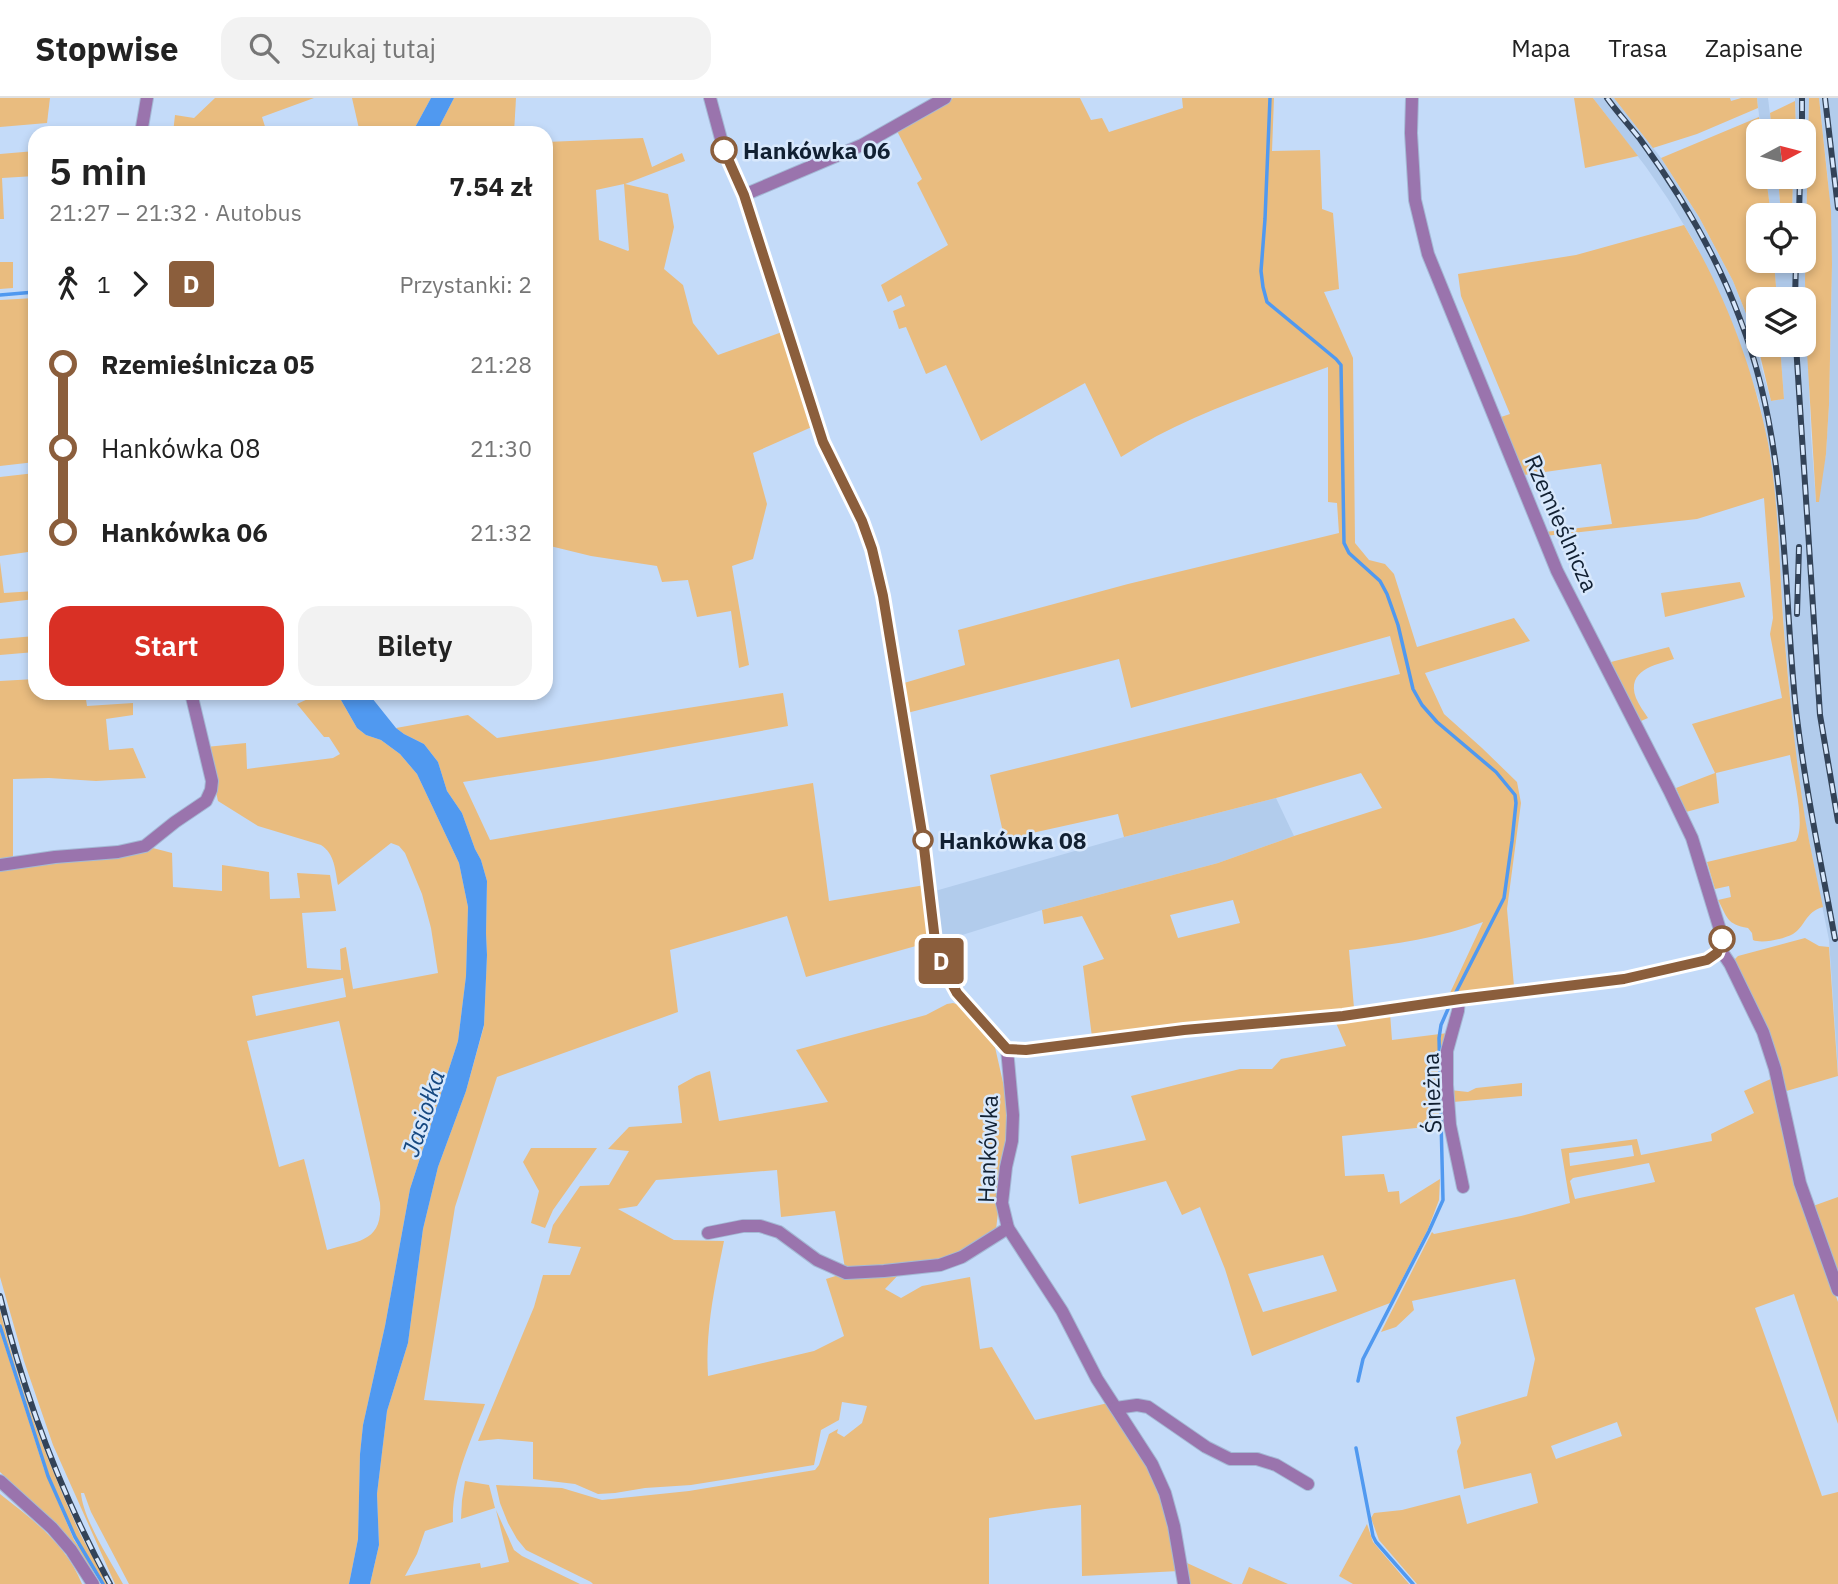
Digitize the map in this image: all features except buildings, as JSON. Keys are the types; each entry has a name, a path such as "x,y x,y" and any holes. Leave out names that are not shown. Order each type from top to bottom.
{"street":[{"path":"142,126 147,98"},
{"path":"710,98 724,150 744,195 823,442 862,521 872,549 883,596 923,839 936,949 957,993 1007,1049 1026,1050 1192,1030 1343,1016 1624,979 1707,960 1719,950"},
{"path":"744,195 862,145 945,98"},
{"name":"Rzemieślnicza","path":"1412,98 1415,200 1428,254 1557,571 1692,838 1721,933 1719,950 1730,964 1763,1032 1775,1069 1800,1183 1838,1290"},
{"path":"0,865 118,852 145,846 206,801 212,781 193,700"},
{"name":"Śnieżna","path":"1460,999 1447,1051 1447,1085 1450,1125 1463,1186"},
{"name":"Hankówka","path":"1007,1049 1013,1115 1012,1141 1002,1203 1008,1228 1062,1311 1097,1379 1152,1464 1165,1493 1174,1526 1184,1584"},
{"path":"708,1233 743,1226 761,1226 779,1232 817,1260 846,1273 940,1265 962,1257 1008,1228"},
{"path":"1116,1408 1137,1405 1148,1407 1206,1447 1230,1459 1257,1459 1276,1465 1308,1484"},
{"path":"0,1481 52,1528 71,1550 93,1584"}],"shaded area":[{"path":"0,98 50,98 47,123 0,127"},
{"path":"215,98 314,98 262,117 265,126 174,126 175,115 194,118"},
{"path":"352,98 431,98 416,126 358,126"},
{"path":"454,98 516,98 514,126 440,126"},
{"path":"953,98 1080,98 1091,120 1102,118 1109,132 1183,108 1182,98 1274,98 1272,151 1320,150 1322,209 1333,213 1339,289 1324,292 1353,358 1355,543 1369,560 1385,564 1394,574 1417,647 1514,618 1530,641 1425,673 1444,714 1517,782 1521,803 1507,909 1514,986 1450,993 1483,922 1434,936 1349,950 1354,1008 1092,1037 1083,966 1104,959 1082,916 1044,924 1042,910 1218,863 1382,808 1361,773 1124,837 1118,814 1005,841 990,775 1400,674 1390,636 1131,708 1119,659 907,713 904,683 965,665 958,630 1128,584 1339,533 1337,503 1328,502 1328,367 1195,417 1121,457 1085,383 981,441 946,365 926,374 906,327 899,329 893,311 905,306 901,295 888,302 881,285 948,245 917,183 922,179 897,131","holes":["1233,900 1240,923 1178,938 1170,915"]},
{"path":"1574,98 1593,98 1638,156 1585,168"},
{"path":"1593,98 1614,98 1661,158 1699,217 1733,281 1746,314 1746,357 1759,357 1771,401 1784,399 1781,357 1808,357 1816,502 1826,454 1832,264 1828,181 1819,98 1838,98 1838,1071 1829,940 1805,821 1795,751 1775,495 1759,401 1734,328 1695,243 1646,167"},
{"path":"1614,98 1730,98 1731,101 1757,98 1758,108 1697,134 1653,148"},
{"path":"1757,98 1768,98 1771,119 1760,119"},
{"path":"1795,98 1809,98 1809,119 1796,119"},
{"path":"1809,98 1819,98 1831,211 1832,264 1829,405 1819,502 1816,502 1807,357 1816,357 1816,287 1805,287 1805,273 1816,273 1816,203 1807,203 1807,189 1816,189 1816,119 1809,119"},
{"path":"1795,101 1796,119 1771,119 1770,113"},
{"path":"1746,122 1746,189 1768,189 1769,203 1746,203 1746,273 1775,273 1776,287 1746,287 1746,314 1733,281 1699,217 1661,158"},
{"path":"643,138 652,167 682,153 685,161 625,184 668,194 674,227 664,269 683,285 693,323 718,355 782,332 814,426 753,453 767,504 753,559 732,566 749,665 739,668 731,611 697,617 688,580 662,582 657,566 591,556 553,547 553,142","holes":["624,184 628,251 599,240 596,190"]},
{"path":"28,152 28,176 2,178 4,219 0,219 0,154"},
{"path":"1768,189 1779,189 1780,203 1769,203"},
{"path":"1779,189 1793,189 1792,203 1780,203"},
{"path":"1793,189 1807,189 1807,203 1792,203"},
{"path":"1684,225 1712,276 1735,330 1754,386 1768,443 1775,493 1793,731 1805,818 1823,907 1812,912 1793,934 1767,941 1753,940 1748,928 1728,919 1718,900 1731,897 1729,886 1715,889 1707,862 1796,841 1800,824 1790,755 1716,773 1719,803 1686,812 1676,788 1715,773 1692,724 1782,698 1770,634 1773,618 1764,498 1697,519 1545,536 1545,532 1612,524 1601,464 1524,475 1498,418 1510,414 1461,296 1458,274 1576,255"},
{"path":"0,262 13,262 13,288 0,289"},
{"path":"1775,273 1805,273 1805,287 1776,287"},
{"path":"28,298 28,463 0,466 0,300"},
{"path":"1760,357 1781,357 1784,399 1771,401"},
{"path":"28,474 28,552 0,556 0,477"},
{"path":"0,562 4,593 28,591 28,600 0,603"},
{"path":"1740,582 1745,597 1665,617 1661,593"},
{"path":"28,637 28,653 0,655 0,639"},
{"path":"1669,647 1674,659 1644,670 1635,681 1636,698 1648,718 1641,721 1611,662"},
{"path":"28,679 28,700 86,700 87,706 133,703 133,715 106,719 109,750 133,748 146,778 96,781 13,779 13,859 0,861 0,681"},
{"path":"783,693 788,726 463,782 490,840 813,783 829,901 925,885 930,942 806,977 787,916 670,950 678,1012 497,1077 455,1207 424,1400 485,1404 459,1476 453,1522 425,1531 405,1576 480,1563 481,1568 509,1562 496,1510 514,1550 580,1584 370,1584 379,1545 377,1494 387,1411 408,1343 423,1229 438,1167 466,1091 484,1026 487,955 487,881 481,860 462,813 447,791 438,762 424,744 396,728 468,715 497,738"},
{"path":"306,700 341,700 357,728 366,735 381,740 400,754 417,774 459,863 468,907 466,976 458,1041 410,1189 385,1326 363,1425 358,1539 349,1584 129,1584 91,1512 84,1493 81,1493 92,1527 123,1584 115,1584 53,1445 24,1361 0,1277 0,870 149,847 172,853 173,887 222,891 222,865 269,872 270,899 300,898 297,873 330,875 336,911 302,913 307,968 341,970 340,949 346,947 353,989 438,973 422,894 405,853 399,846 391,843 338,885 332,858 321,845 258,826 218,801 206,747 246,743 247,769 333,758 340,754 329,737 324,737 297,704","holes":["343,978 346,997 256,1016 252,996","339,1021 380,1203 380,1216 373,1233 358,1241 327,1250 304,1159 279,1167 247,1041"]},
{"path":"1276,798 1294,836 1218,863 1042,910 943,941 935,891 1124,837"},
{"path":"1805,938 1819,946 1829,947 1838,1076 1783,1092 1734,960 1738,956"},
{"path":"953,1003 959,1005 995,1047 1008,1122 996,1230 962,1253 940,1261 845,1268 835,1211 781,1217 777,1170 656,1180 637,1206 618,1209 674,1240 724,1241 709,1325 708,1376 814,1351 844,1336 826,1279 842,1274 901,1272 885,1289 901,1298 922,1286 970,1277 980,1349 992,1347 1035,1420 1108,1403 1146,1463 1159,1492 1179,1571 1082,1576 1081,1505 989,1518 989,1584 593,1584 526,1550 508,1523 496,1485 562,1488 602,1500 689,1491 815,1470 829,1434 838,1429 837,1433 844,1437 862,1423 867,1406 842,1402 839,1420 821,1430 814,1465 691,1485 598,1494 575,1484 533,1479 533,1442 498,1439 478,1441 534,1307 543,1275 570,1275 581,1247 548,1243 553,1225 580,1186 609,1185 629,1151 608,1149 629,1127 682,1123 678,1086 710,1071 719,1121 828,1102 796,1050 926,1015"},
{"path":"1390,1013 1392,1040 1448,1033 1444,1125 1342,1136 1345,1176 1384,1174 1388,1192 1399,1191 1400,1204 1440,1179 1439,1200 1428,1229 1390,1303 1252,1356 1225,1269 1200,1207 1182,1215 1166,1181 1079,1204 1071,1156 1146,1140 1131,1096 1240,1069 1272,1069 1281,1059 1346,1046 1336,1023","holes":["1323,1255 1337,1291 1263,1312 1248,1274"]},
{"path":"1773,1078 1801,1197 1838,1302 1838,1424 1794,1294 1755,1308 1822,1496 1838,1492 1838,1584 1417,1584 1379,1540 1371,1518 1374,1513 1402,1510 1460,1495 1467,1524 1538,1503 1531,1473 1464,1489 1457,1451 1461,1443 1456,1417 1527,1396 1535,1359 1515,1279 1412,1301 1414,1310 1396,1327 1381,1332 1432,1232 1434,1234 1521,1216 1570,1203 1561,1149 1637,1139 1641,1155 1712,1141 1711,1134 1754,1113 1744,1091","holes":["1632,1145 1634,1156 1570,1166 1569,1153","1649,1163 1655,1182 1575,1199 1570,1181 1573,1178","1617,1422 1622,1436 1556,1459 1551,1446"]},
{"path":"1522,1083 1522,1096 1453,1102 1450,1090 1468,1092 1476,1088"},
{"path":"531,1148 597,1148 553,1210 545,1228 531,1223 539,1191 523,1162"},
{"path":"1838,1197 1838,1278 1813,1206"},
{"path":"0,1310 15,1366 44,1448 84,1542 108,1584 103,1584 75,1535 50,1478 9,1354 0,1322"},
{"path":"0,1331 44,1469 74,1540 100,1584 30,1500 0,1472"},
{"path":"465,1481 489,1485 495,1508 461,1519"},
{"path":"0,1494 58,1545 82,1584 0,1584"},
{"path":"1367,1524 1373,1542 1409,1584 1353,1584 1339,1576"},
{"path":"1187,1563 1233,1584 1190,1584"},
{"path":"1249,1567 1288,1584 1242,1584"}],"water":[{"path":"431,98 454,98 440,126 416,126"},
{"path":"341,700 374,700 396,728 424,744 438,762 447,791 462,813 487,881 484,1025 466,1091 438,1167 423,1229 408,1343 387,1411 377,1494 379,1545 370,1584 349,1584 358,1539 363,1425 385,1326 410,1189 458,1041 466,976 468,907 459,863 417,774 400,754 381,740 366,735 357,728"}],"waterway":[{"path":"1270,98 1261,271 1263,287 1267,302 1341,365 1344,543 1349,553 1380,581 1387,594 1398,625 1413,689 1422,705 1437,722 1496,772 1515,795 1504,898 1455,994"},
{"path":"0,295 28,293"},
{"path":"1358,1381 1363,1359 1443,1200 1439,1038 1448,1009"},
{"path":"0,1326 48,1476 75,1537 103,1584"},
{"path":"1356,1448 1373,1536 1413,1584"}],"railway":[{"path":"1607,98 1655,160 1696,226 1720,271 1756,367 1776,463 1800,739 1835,939"},
{"path":"1802,98 1802,119"},
{"path":"1825,98 1838,208"},
{"path":"1799,203 1800,189"},
{"path":"1795,287 1796,273"},
{"path":"1797,357 1820,715 1838,821"},
{"path":"1797,614 1799,547"},
{"path":"0,1296 32,1407 60,1479 110,1584"}],"bus line":[{"name":"D","path":"724,150 744,195 823,442 862,521 872,549 883,596 923,839 936,949 957,993 1007,1049 1026,1050 1184,1030 1343,1016 1624,979 1707,960 1715,956 1722,939"}],"place":[{"name":"Hankówka 06","path":"724,150"},
{"name":"Hankówka 08","path":"923,840"}],"water label":[{"name":"Jasiołka","path":"423,1113"}]}
